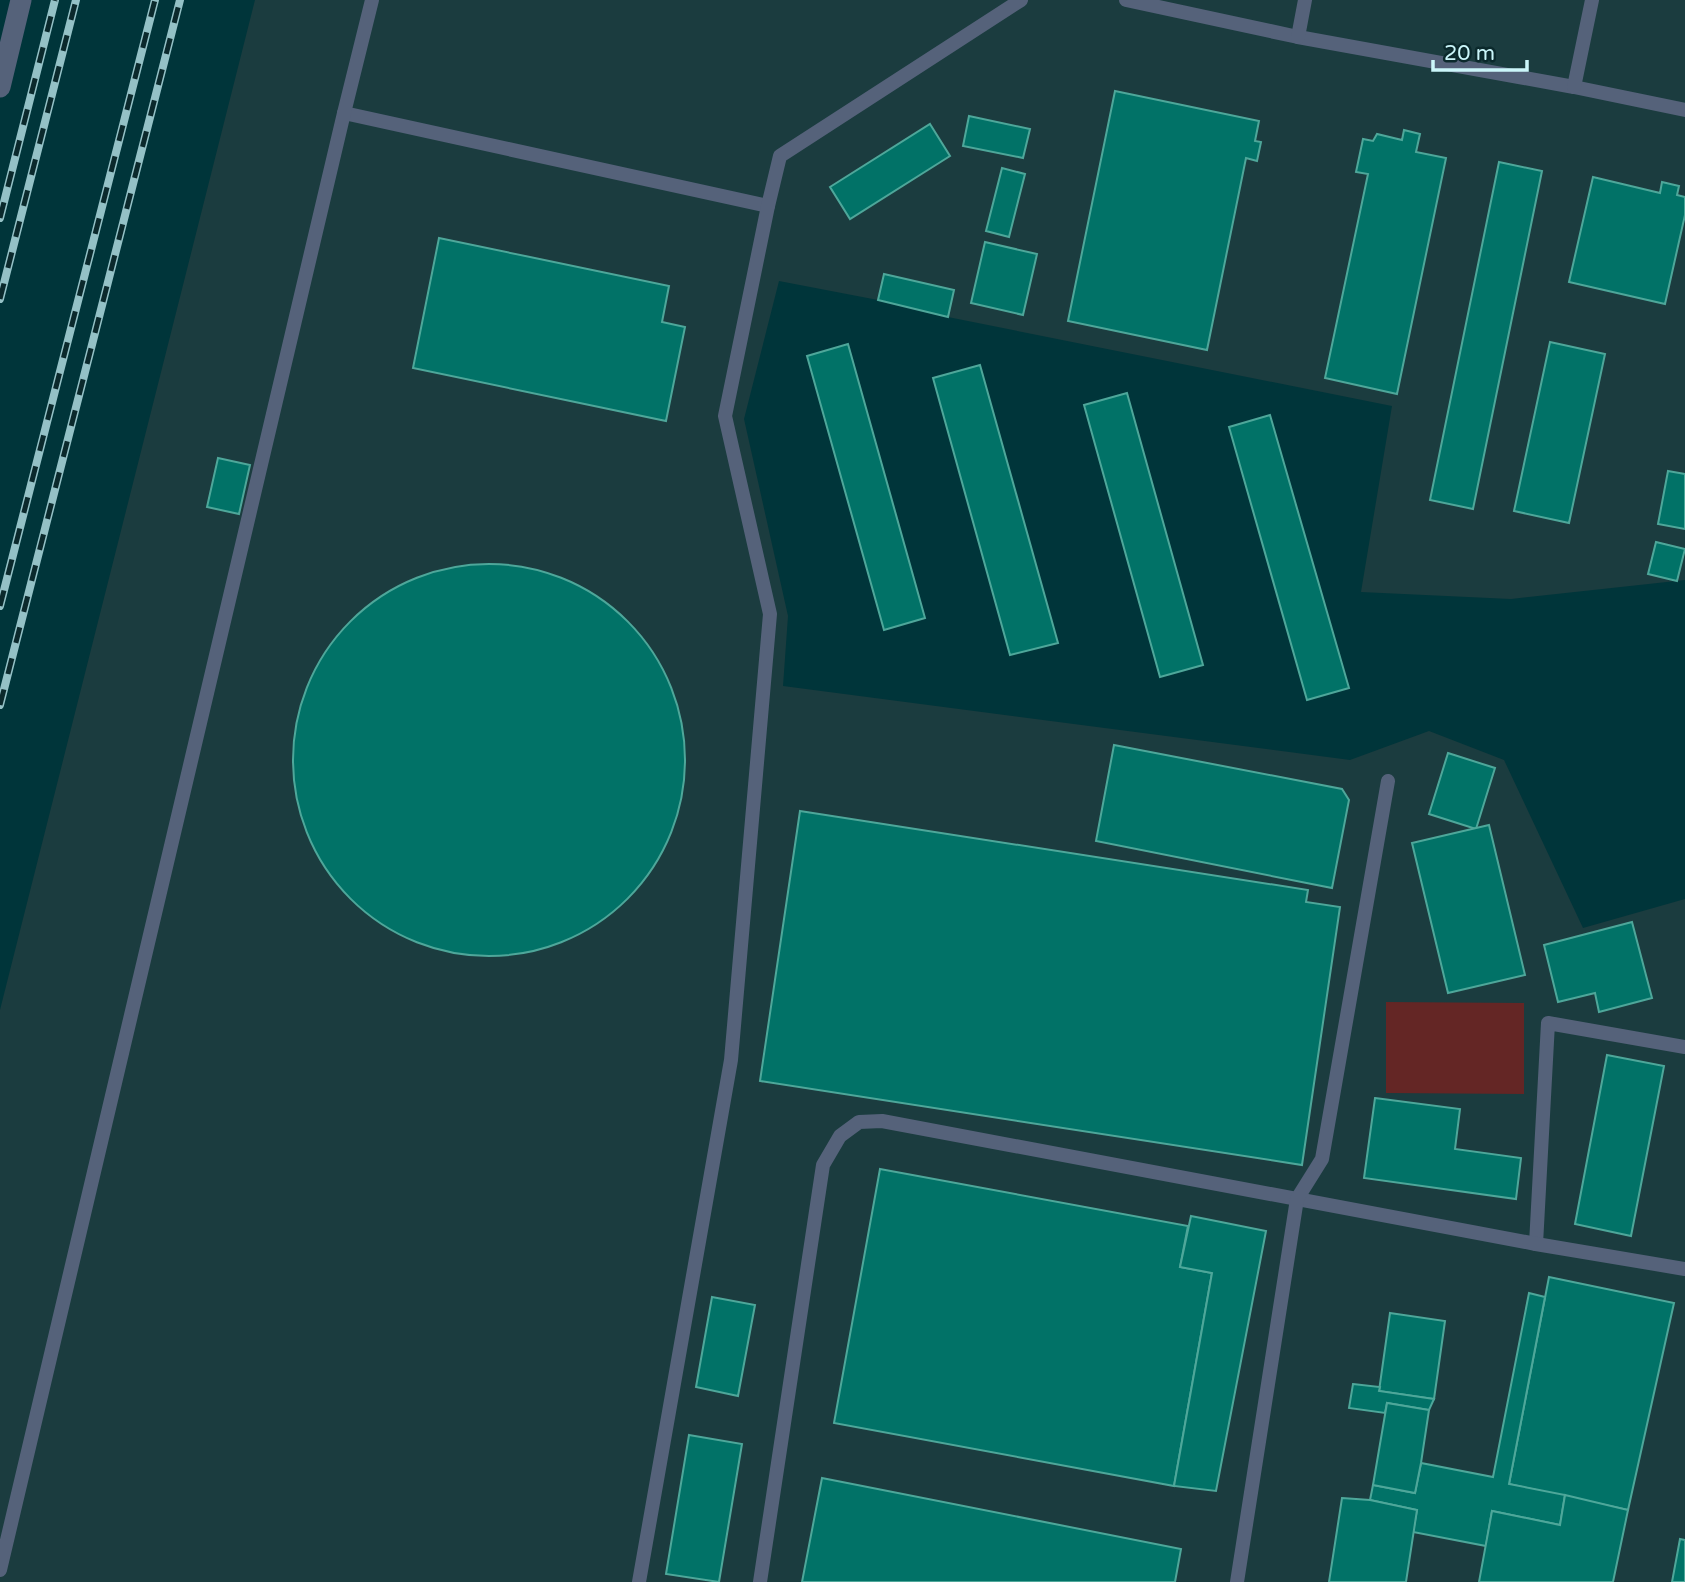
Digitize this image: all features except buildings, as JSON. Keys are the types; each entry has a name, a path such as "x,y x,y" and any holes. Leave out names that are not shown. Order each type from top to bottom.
{"street":[{"path":"0,87 21,0"}],"lane":[{"path":"0,1570 372,0"},
{"path":"639,1582 731,1060 770,614 725,416 780,156 1021,0"},
{"path":"1126,0 1298,37 1685,110"},
{"path":"1298,37 1305,0"},
{"path":"1574,87 1592,0"},
{"path":"344,113 768,206"},
{"path":"1237,1582 1297,1199 1322,1160 1388,781"},
{"path":"1536,1244 1548,1023 1685,1047"},
{"path":"760,1582 823,1165 840,1136 859,1122 882,1121 1536,1244 1685,1269"}],"shaded area":[{"path":"255,0 1685,0 1685,580 1511,599 1361,592 1392,406 779,281 744,419 788,616 783,686 1350,760 1429,731 1504,760 1583,928 1685,899 1685,1582 0,1582 0,1010"},
{"path":"1386,1002 1524,1003 1524,1094 1386,1093"}],"railway":[{"path":"0,218 55,0"},
{"path":"0,299 76,0"},
{"path":"0,606 155,0"},
{"path":"0,705 180,0"}]}
